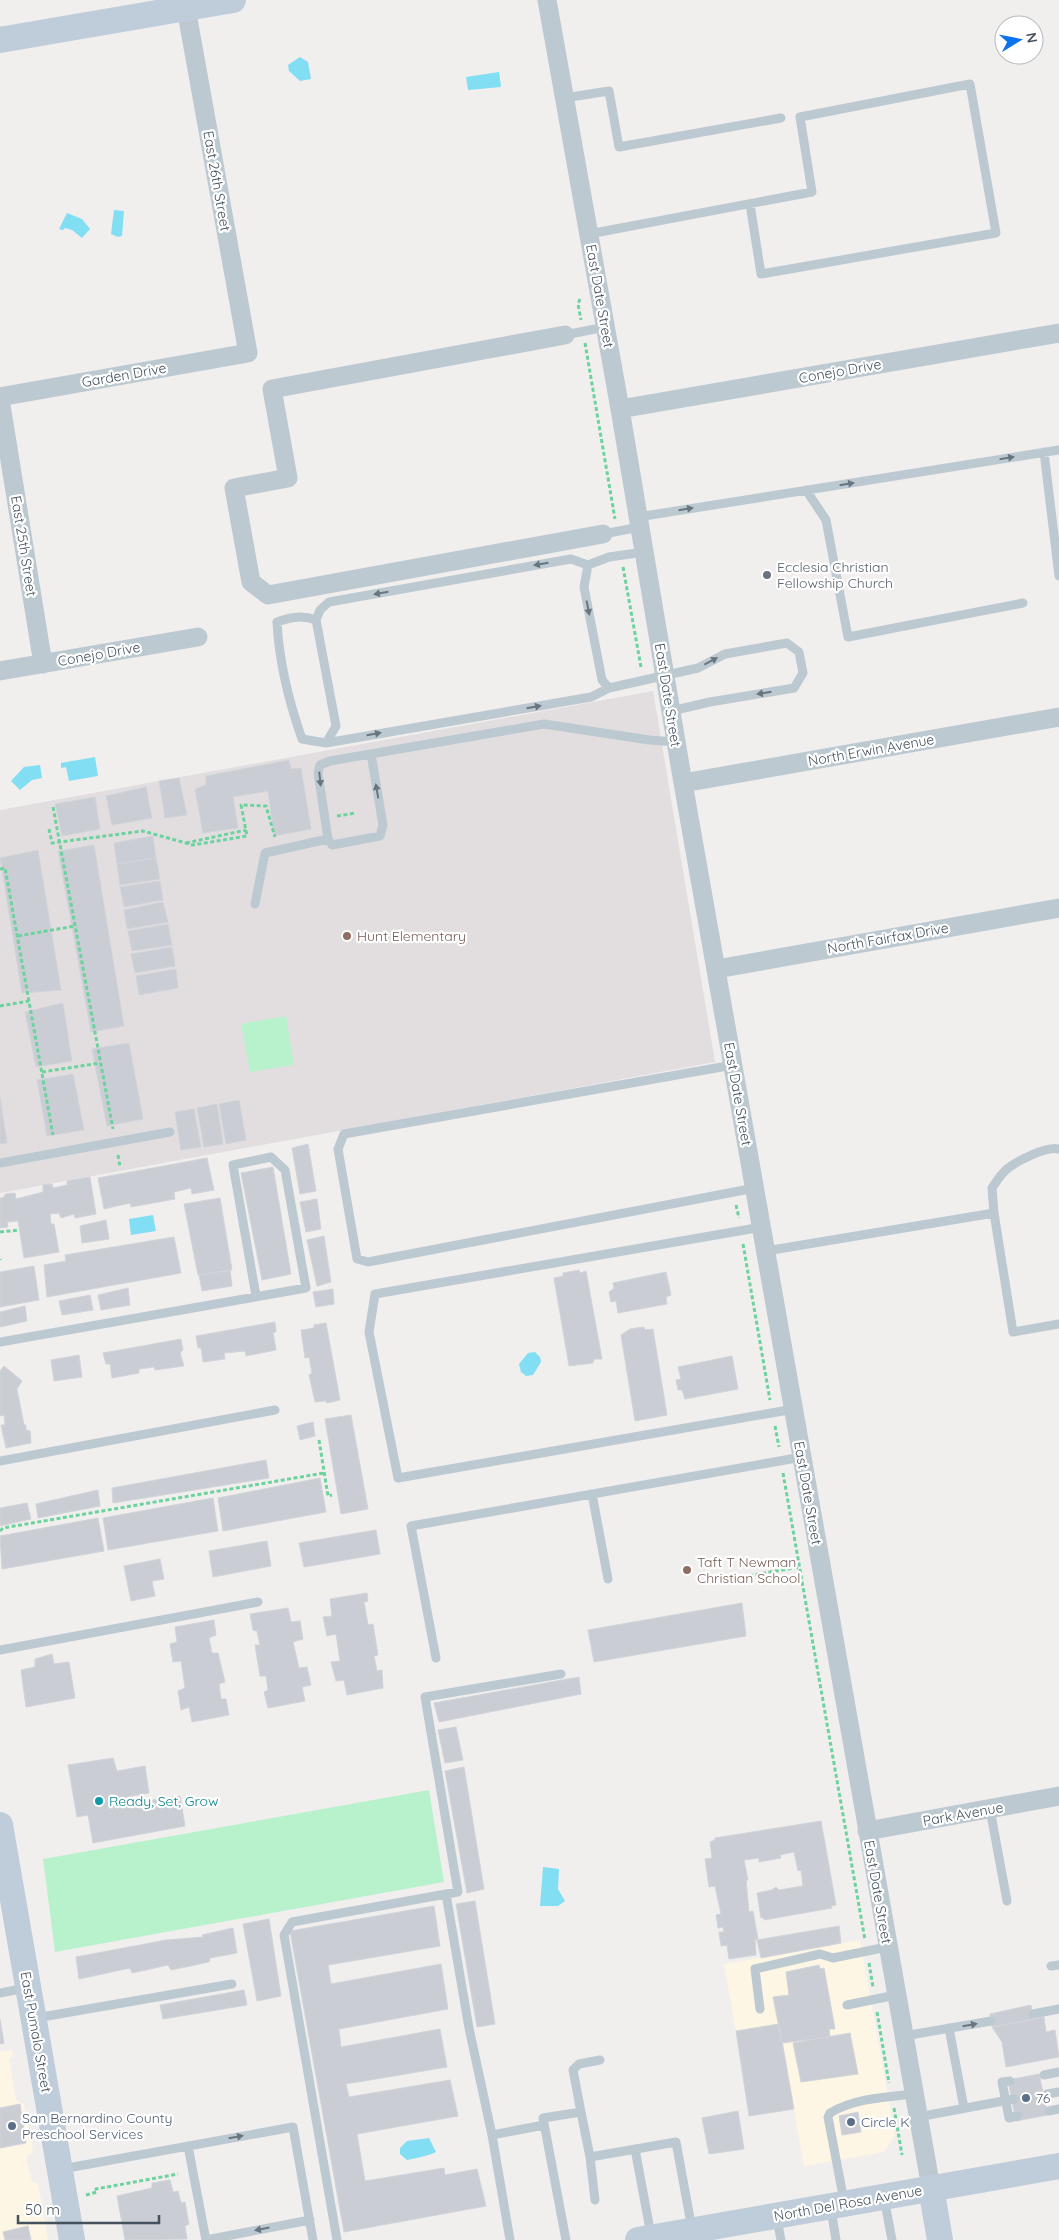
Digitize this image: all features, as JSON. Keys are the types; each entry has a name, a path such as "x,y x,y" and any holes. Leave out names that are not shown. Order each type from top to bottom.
{"street":[{"path":"0,40 233,0"},
{"name":"East Date Street","path":"547,0 620,409 664,675 887,1947 931,2188"},
{"name":"East 26th Street","path":"186,8 248,353"},
{"name":"Conejo Drive","path":"620,409 1059,333"},
{"path":"565,335 272,390 288,478 234,488 251,582 268,595 603,534"},
{"name":"Garden Drive","path":"0,398 248,353"},
{"name":"East 25th Street","path":"0,398 42,664"},
{"name":"Conejo Drive","path":"0,671 198,637"},
{"name":"North Erwin Avenue","path":"683,783 1059,717"},
{"name":"North Fairfax Drive","path":"717,969 1059,908"},
{"name":"Park Avenue","path":"868,1831 1059,1796"},
{"name":"East Pumalo Street","path":"0,1825 72,2240"},
{"name":"North Del Rosa Avenue","path":"645,2239 692,2230 779,2228 837,2205 1059,2166"},
{"path":"931,2188 940,2240"}],"lane":[{"path":"589,234 812,192 800,117 970,84 996,233 761,274 750,204"},
{"path":"564,98 610,91 619,146 781,118"},
{"path":"565,335 605,327"},
{"path":"603,534 639,522 806,490 1059,450"},
{"path":"1044,452 1059,576"},
{"path":"806,490 826,520 848,637 1023,603"},
{"path":"326,743 336,726 316,620 320,610 329,602 571,559 588,565 609,557 644,552"},
{"path":"588,565 584,587 602,680 609,688"},
{"path":"316,620 306,616 277,622 278,639 294,715 302,738 326,743 590,697 609,688 698,668 725,654 787,643 799,652 803,673 794,688 710,702 671,711"},
{"path":"371,754 384,825 380,836 332,845 328,838 318,773 320,765 330,761 544,724 649,740 676,742"},
{"path":"255,904 265,853 328,838"},
{"path":"733,1065 344,1134 338,1149 357,1259 368,1262 755,1188"},
{"path":"0,1163 170,1132"},
{"path":"1059,1149 1053,1148 1032,1155 1006,1169 992,1188 994,1213 1013,1332 1059,1324"},
{"path":"0,1342 306,1288 285,1170 271,1157 233,1165 256,1296"},
{"path":"766,1251 994,1213"},
{"path":"762,1227 375,1294 369,1332 398,1478 794,1409"},
{"path":"0,1461 275,1410"},
{"path":"436,1658 411,1526 802,1457"},
{"path":"592,1494 608,1579"},
{"path":"0,1650 258,1602"},
{"path":"336,2240 284,1935 292,1922 458,1892 425,1697 561,1674"},
{"path":"990,1809 1007,1901"},
{"path":"446,1894 469,2028 492,2135 510,2240"},
{"path":"760,2009 755,1969 820,1954 833,1958 887,1947"},
{"path":"33,2018 232,1984"},
{"path":"0,1993 28,1988"},
{"path":"847,2005 896,1995"},
{"path":"1033,2014 1059,2009"},
{"path":"903,2036 991,2021"},
{"path":"949,2028 964,2108"},
{"path":"595,2200 590,2157 573,2070 579,2064 600,2060"},
{"path":"1044,2075 1059,2072"},
{"path":"1010,2081 1002,2082 1010,2100 1009,2118 1018,2116"},
{"path":"1047,2094 1059,2092"},
{"path":"836,2240 837,2205 828,2117 830,2113 839,2107 870,2099 914,2094"},
{"path":"918,2117 1010,2100"},
{"path":"1049,2111 1059,2109"},
{"path":"566,2240 543,2118 581,2112"},
{"path":"492,2135 544,2125"},
{"path":"59,2169 294,2126 314,2240"},
{"path":"590,2157 676,2142 692,2230"},
{"path":"188,2146 206,2240 310,2220"},
{"path":"635,2149 645,2239"},
{"path":"884,2196 892,2240"}],"path":[{"path":"49,829 52,843 142,831 193,845 247,836 241,805 266,806 276,839 284,838"},
{"path":"53,807 120,1167"},
{"path":"326,818 356,813"},
{"path":"185,843 246,830"},
{"path":"0,869 5,868 53,1135"},
{"path":"18,936 75,926"},
{"path":"0,1006 29,1001"},
{"path":"42,1072 100,1063"},
{"path":"0,1232 18,1230"},
{"path":"319,1440 328,1496 332,1495"},
{"path":"0,1531 3,1528 324,1473"},
{"path":"730,1579 799,1567"},
{"path":"86,2195 97,2192 96,2189 178,2174"}],"shaded area":[{"name":"Hunt Elementary","path":"653,691 715,1062 0,1193 0,810"},
{"path":"860,1940 895,2135 884,2152 804,2166 779,2024 736,2031 724,1964"},
{"path":"12,2050 13,2056 9,2059 16,2100 24,2104 33,2152 26,2157 32,2182 38,2183 48,2240 0,2240 0,2052"}],"green space":[{"path":"286,1016 294,1065 250,1072 241,1024"},
{"path":"429,1790 444,1882 55,1952 43,1859"}],"water":[{"path":"300,57 308,62 311,79 300,81 289,71 288,65"},
{"path":"499,72 501,87 468,90 466,77"},
{"path":"114,210 124,211 122,236 118,237 111,234"},
{"path":"67,213 82,219 90,229 82,238 72,230 59,229"},
{"path":"95,757 98,776 69,781 66,767 61,768 61,763"},
{"path":"40,765 42,778 32,780 20,790 11,781 24,767"},
{"path":"153,1215 156,1231 131,1235 129,1219"},
{"path":"535,1352 540,1357 541,1362 533,1375 526,1376 521,1372 519,1364 528,1353"},
{"path":"543,1867 559,1869 558,1889 565,1901 558,1906 540,1906"},
{"path":"429,2138 436,2152 407,2160 400,2154 400,2148 407,2141"}],"building":[{"path":"289,760 291,769 301,768 311,829 274,836 268,791 233,797 238,828 203,833 195,789 206,785 206,776"},
{"path":"179,778 187,815 165,818 159,781"},
{"path":"146,787 152,818 112,825 106,796"},
{"path":"95,797 100,829 62,836 55,804"},
{"path":"153,836 156,858 117,864 114,843"},
{"path":"94,845 124,1026 91,1032 58,851"},
{"path":"38,850 61,990 22,993 0,858"},
{"path":"156,858 160,879 120,885 117,864"},
{"path":"160,881 163,900 124,907 120,887"},
{"path":"163,902 168,922 127,929 124,910"},
{"path":"168,924 172,945 132,951 128,931"},
{"path":"172,947 175,966 135,973 131,954"},
{"path":"176,969 178,988 139,995 136,976"},
{"path":"63,1003 72,1061 36,1067 25,1012"},
{"path":"129,1043 143,1119 107,1126 92,1049"},
{"path":"73,1074 84,1130 47,1136 37,1080"},
{"path":"0,1097 7,1143 0,1144"},
{"path":"239,1100 246,1140 226,1144 219,1104"},
{"path":"217,1104 223,1144 204,1147 197,1108"},
{"path":"194,1109 201,1147 181,1150 175,1112"},
{"path":"308,1144 316,1191 300,1194 292,1148"},
{"path":"207,1158 214,1190 192,1194 191,1188 174,1192 175,1199 131,1207 130,1203 104,1209 98,1178"},
{"path":"273,1167 291,1274 262,1280 241,1173"},
{"path":"90,1177 96,1214 75,1218 74,1214 61,1218 59,1213 50,1214 51,1224 54,1224 59,1252 24,1258 18,1221 7,1222 8,1227 0,1228 0,1198 4,1197 5,1194 15,1193 16,1199 43,1192 43,1185 52,1184 53,1188 67,1185 67,1181"},
{"path":"220,1198 232,1270 198,1275 184,1204"},
{"path":"317,1199 321,1229 306,1232 300,1202"},
{"path":"106,1220 109,1239 82,1243 80,1226"},
{"path":"324,1236 331,1282 317,1286 307,1240"},
{"path":"174,1237 181,1273 47,1297 44,1265 66,1261 65,1255"},
{"path":"34,1266 39,1300 0,1307 0,1272"},
{"path":"230,1270 232,1286 202,1291 199,1275"},
{"path":"579,1270 580,1273 586,1271 602,1359 594,1359 593,1363 569,1366 554,1278 563,1276 563,1273"},
{"path":"666,1272 671,1295 666,1297 667,1304 618,1313 616,1301 611,1302 609,1292 614,1288 613,1283"},
{"path":"128,1288 130,1305 101,1310 98,1295"},
{"path":"333,1289 334,1304 316,1307 313,1292"},
{"path":"90,1295 93,1310 62,1315 59,1301"},
{"path":"25,1306 27,1321 0,1327 0,1312"},
{"path":"275,1322 276,1332 273,1333 276,1350 246,1356 245,1351 224,1353 225,1359 203,1362 201,1348 198,1348 196,1336"},
{"path":"326,1323 340,1400 327,1403 326,1401 315,1402 309,1375 312,1373 309,1357 305,1358 301,1330 314,1328 314,1325"},
{"path":"644,1327 645,1330 653,1329 667,1415 635,1421 621,1335 630,1329"},
{"path":"181,1339 183,1350 180,1353 184,1366 155,1370 154,1367 139,1369 139,1373 112,1378 110,1364 106,1364 103,1353"},
{"path":"79,1355 82,1377 54,1381 51,1360"},
{"path":"732,1356 738,1389 685,1399 682,1390 678,1390 676,1380 681,1379 678,1367"},
{"path":"4,1366 22,1381 17,1389 24,1425 26,1425 26,1430 30,1431 31,1443 6,1448 1,1425 5,1425 4,1415 0,1416 0,1371"},
{"path":"351,1415 368,1509 341,1514 325,1419"},
{"path":"313,1422 315,1436 300,1440 297,1426"},
{"path":"266,1460 269,1478 113,1503 112,1488"},
{"path":"320,1478 326,1512 223,1531 218,1498"},
{"path":"98,1490 100,1506 38,1518 36,1504"},
{"path":"213,1498 218,1531 108,1550 103,1518"},
{"path":"27,1503 31,1519 0,1526 0,1508"},
{"path":"98,1518 104,1551 2,1569 0,1536"},
{"path":"376,1530 380,1554 304,1567 299,1543"},
{"path":"267,1541 271,1566 213,1577 209,1551"},
{"path":"160,1559 164,1579 152,1581 155,1596 131,1601 124,1566"},
{"path":"367,1593 368,1601 364,1602 368,1625 373,1624 378,1655 374,1656 377,1671 382,1670 383,1688 347,1695 344,1680 336,1681 331,1662 340,1661 336,1634 327,1636 323,1617 332,1616 330,1599"},
{"path":"742,1603 746,1636 594,1662 588,1630"},
{"path":"288,1608 291,1622 300,1621 303,1639 293,1642 299,1668 307,1667 311,1685 302,1687 305,1701 268,1708 264,1692 268,1690 266,1676 260,1676 255,1645 260,1645 257,1631 253,1630 250,1614"},
{"path":"214,1620 216,1635 209,1638 212,1653 218,1653 225,1682 219,1684 221,1699 226,1699 229,1715 192,1722 189,1707 181,1710 178,1691 185,1688 181,1661 173,1662 170,1644 177,1642 175,1627"},
{"path":"52,1654 54,1664 69,1662 75,1698 26,1707 21,1670 35,1667 35,1659"},
{"path":"579,1677 581,1694 439,1722 434,1703"},
{"path":"456,1727 463,1760 445,1763 438,1730"},
{"name":"Ready, Set, Grow","path":"113,1758 117,1771 145,1766 149,1793 122,1798 124,1804 180,1796 185,1826 93,1843 88,1815 77,1817 68,1765"},
{"path":"464,1767 484,1889 467,1893 445,1771"},
{"path":"821,1821 836,1905 831,1906 832,1908 764,1920 764,1918 761,1918 757,1893 772,1890 776,1887 779,1890 803,1886 801,1870 798,1871 794,1852 780,1855 781,1858 759,1862 759,1858 744,1860 748,1880 746,1880 749,1912 753,1911 758,1939 755,1940 756,1955 729,1959 727,1945 721,1946 719,1932 724,1932 723,1927 718,1928 716,1915 721,1914 715,1886 709,1887 705,1859 712,1858 710,1842 715,1840 715,1838"},
{"path":"475,1901 495,2024 477,2027 456,1904"},
{"path":"434,1906 440,1946 328,1965 331,1984 441,1964 448,2009 339,2029 341,2047 440,2029 447,2067 346,2084 349,2097 450,2080 458,2116 357,2134 365,2181 444,2168 445,2175 477,2169 486,2206 344,2232 290,1931"},
{"path":"269,1919 281,1996 257,2001 243,1924"},
{"path":"839,1926 841,1943 761,1958 757,1940"},
{"path":"233,1928 237,1953 210,1958 209,1962 171,1970 168,1965 132,1973 130,1968 79,1979 76,1957 166,1940 203,1937 202,1935"},
{"path":"819,1965 820,1969 824,1968 835,2029 829,2029 830,2037 782,2043 773,1997 789,1995 786,1972"},
{"path":"244,1990 247,2005 163,2019 160,2005"},
{"path":"1031,2005 1033,2020 992,2027 990,2014"},
{"path":"1044,2017 1046,2032 1055,2030 1059,2057 1006,2067 1002,2042 992,2027"},
{"path":"0,2019 4,2043 0,2044"},
{"path":"779,2024 794,2109 749,2116 736,2031"},
{"path":"850,2033 858,2074 801,2082 793,2043"},
{"path":"1039,2074 1048,2115 1016,2121 1008,2080"},
{"name":"San Bernardino County Preschool Services","path":"20,2104 26,2143 0,2148 0,2108"},
{"path":"738,2111 744,2149 709,2154 702,2118"},
{"path":"858,2112 861,2132 842,2135 839,2116"},
{"path":"170,2180 173,2192 178,2191 181,2203 185,2202 189,2224 185,2226 187,2239 125,2240 117,2196 152,2188 152,2183"},
{"path":"28,2226 31,2240 5,2240 3,2232"}],"place":[{"name":"Ecclesia Christian Fellowship Church","path":"767,575"},
{"name":"Hunt Elementary","path":"347,936"},
{"name":"Taft T Newman Christian School","path":"687,1570"},
{"name":"Ready, Set, Grow","path":"99,1801"},
{"name":"76","path":"1026,2098"},
{"name":"Circle K","path":"851,2122"},
{"name":"San Bernardino County Preschool Services","path":"12,2126"}]}
